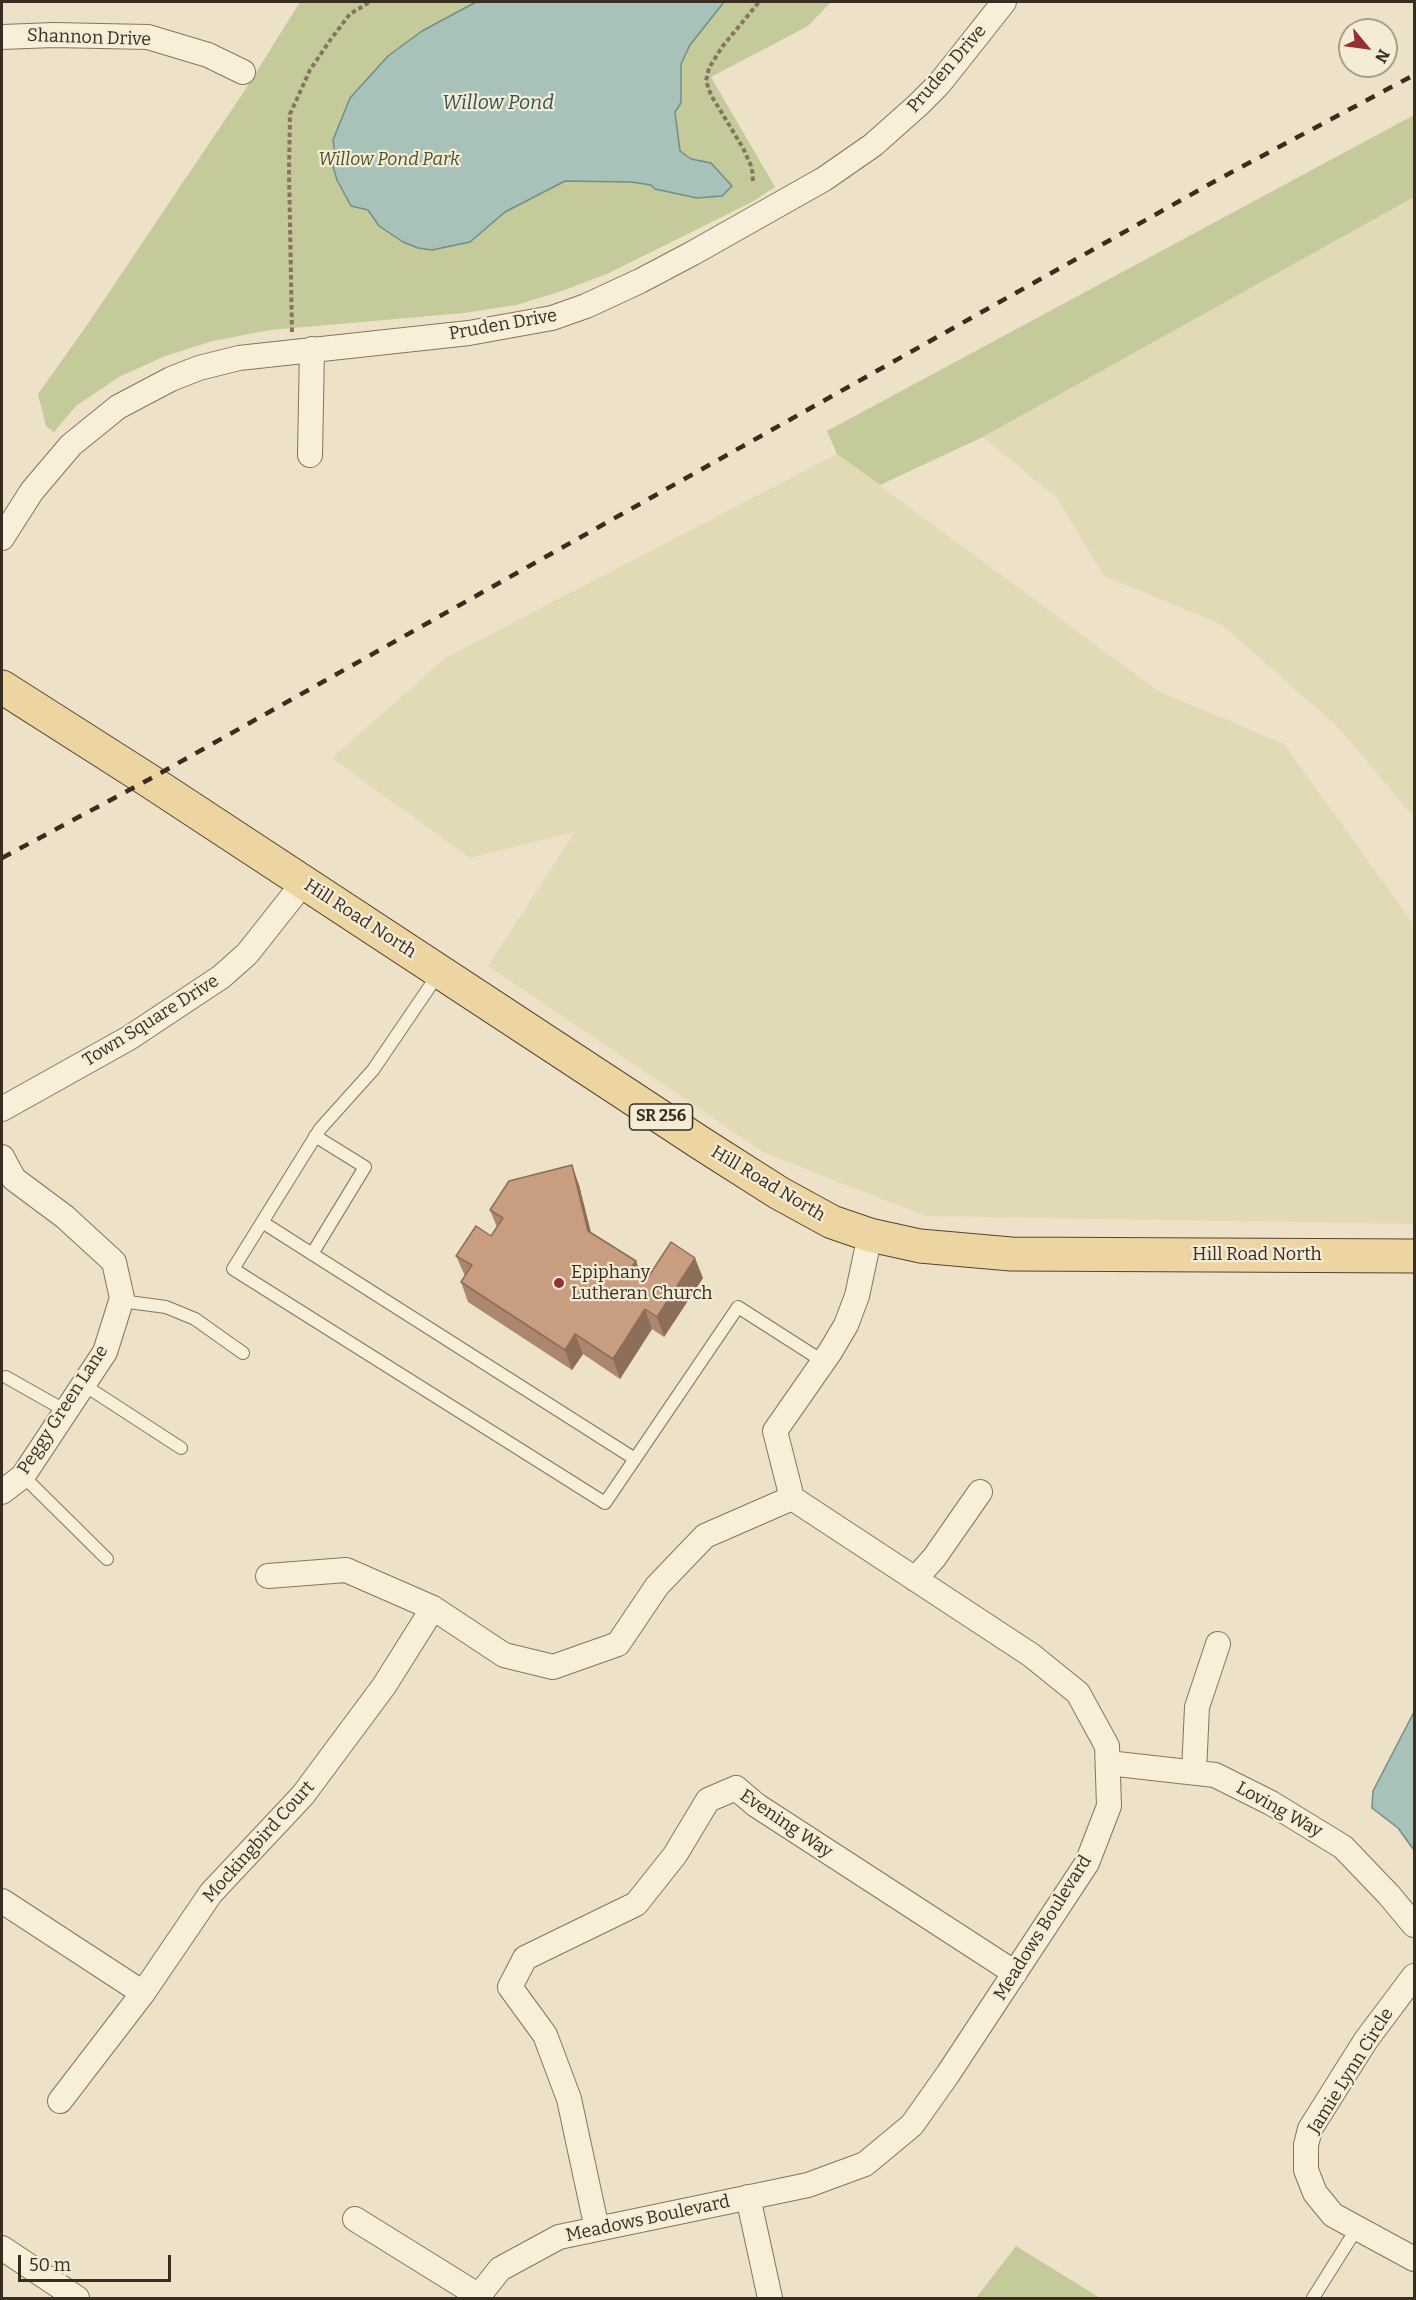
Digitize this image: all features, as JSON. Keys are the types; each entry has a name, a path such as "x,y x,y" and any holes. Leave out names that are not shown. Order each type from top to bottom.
{"main road":[{"name":"Hill Road North","path":"2,687 304,882 702,1144 779,1193 832,1222 920,1246 1011,1254 1414,1256"}],"street":[{"name":"Pruden Drive","path":"2,538 48,469 71,445 118,407 144,392 199,368 239,358 469,333 528,324 586,306 640,281 824,180 873,145 939,84 1004,2"},
{"name":"Shannon Drive","path":"2,36 148,37 208,54 243,72"},
{"path":"303,350 310,455"},
{"name":"Town Square Drive","path":"2,1109 129,1038 221,977 247,954 304,882"},
{"name":"Peggy Green Lane","path":"2,1157 14,1179 65,1217 114,1262 121,1301 105,1352 23,1476 2,1492"},
{"path":"268,1576 346,1570 433,1608 504,1655 554,1667 618,1644 657,1586 705,1536 792,1498 775,1431 824,1362 846,1324 857,1296 870,1234"},
{"path":"915,1579 934,1558 980,1492"},
{"name":"Meadows Boulevard","path":"478,2297 500,2269 559,2237 808,2185 865,2164 912,2125 1087,1863 1109,1806 1108,1763 1107,1746 1078,1693 1031,1654 792,1498"},
{"name":"Mockingbird Court","path":"60,2101 142,1993 211,1893 303,1796 384,1686 433,1608"},
{"path":"1194,1772 1197,1707 1218,1644"},
{"name":"Loving Way","path":"1108,1763 1215,1775 1252,1794 1343,1847 1414,1925"},
{"name":"Evening Way","path":"597,2229 565,2088 545,2035 510,1987 525,1958 636,1904 675,1855 708,1800 736,1788 756,1805 1015,1973"},
{"path":"2,1901 142,1993"},
{"name":"Jamie Lynn Circle","path":"1414,1976 1366,2040 1310,2129 1306,2145 1306,2170 1315,2193 1333,2215 1414,2259"},
{"path":"748,2197 771,2298"},
{"path":"355,2219 478,2297"},
{"path":"2,2248 77,2298"}],"lane":[{"path":"441,972 373,1070 315,1136 233,1269 605,1503 738,1307 824,1362"},
{"path":"312,1254 365,1167 315,1136"},
{"path":"262,1222 635,1459"},
{"path":"121,1301 166,1307 195,1319 243,1353"},
{"path":"6,1377 66,1411"},
{"path":"84,1385 181,1448"},
{"path":"23,1476 107,1559"},
{"path":"1313,2298 1358,2229"}],"path":[{"path":"303,350 289,171 290,114 310,70 331,39 350,15 370,2"},
{"path":"753,181 752,168 711,95 706,81 709,68 722,47 759,2"}],"shaded area":[{"path":"1414,197 1414,817 1335,724 1221,624 1104,576 1057,498 983,437"},
{"path":"837,454 1158,691 1284,744 1414,925 1414,1224 926,1216 765,1153 488,966 575,832 470,858 332,758 447,657"}],"green space":[{"name":"Willow Pond Park","path":"300,2 831,2 808,26 711,77 775,187 752,202 609,273 516,305 464,313 270,330 213,341 165,356 119,377 76,406 54,432 46,426 38,394 245,90"},
{"path":"1414,115 1414,197 983,437 880,485 837,454 827,431"},
{"path":"1016,2246 1100,2298 976,2298"}],"water":[{"name":"Willow Pond","path":"476,2 724,2 690,45 681,64 681,103 675,112 680,151 691,159 711,163 732,186 722,196 697,198 631,182 565,181 505,212 470,242 432,250 403,242 379,226 368,210 351,206 337,180 332,163 335,155 333,140 350,98 388,56 422,31"},
{"path":"1414,1712 1414,1850 1398,1828 1372,1808 1373,1791"}],"building":[{"name":"Epiphany Lutheran Church","path":"572,1165 588,1231 636,1261 631,1268 647,1279 671,1242 695,1258 657,1317 645,1309 613,1359 575,1334 565,1350 461,1282 472,1265 456,1256 476,1226 491,1236 503,1218 490,1210 509,1181"}],"railway":[{"path":"2,858 148,780 1217,180 1414,75"}],"place":[{"name":"Epiphany Lutheran Church","path":"559,1283"}]}
